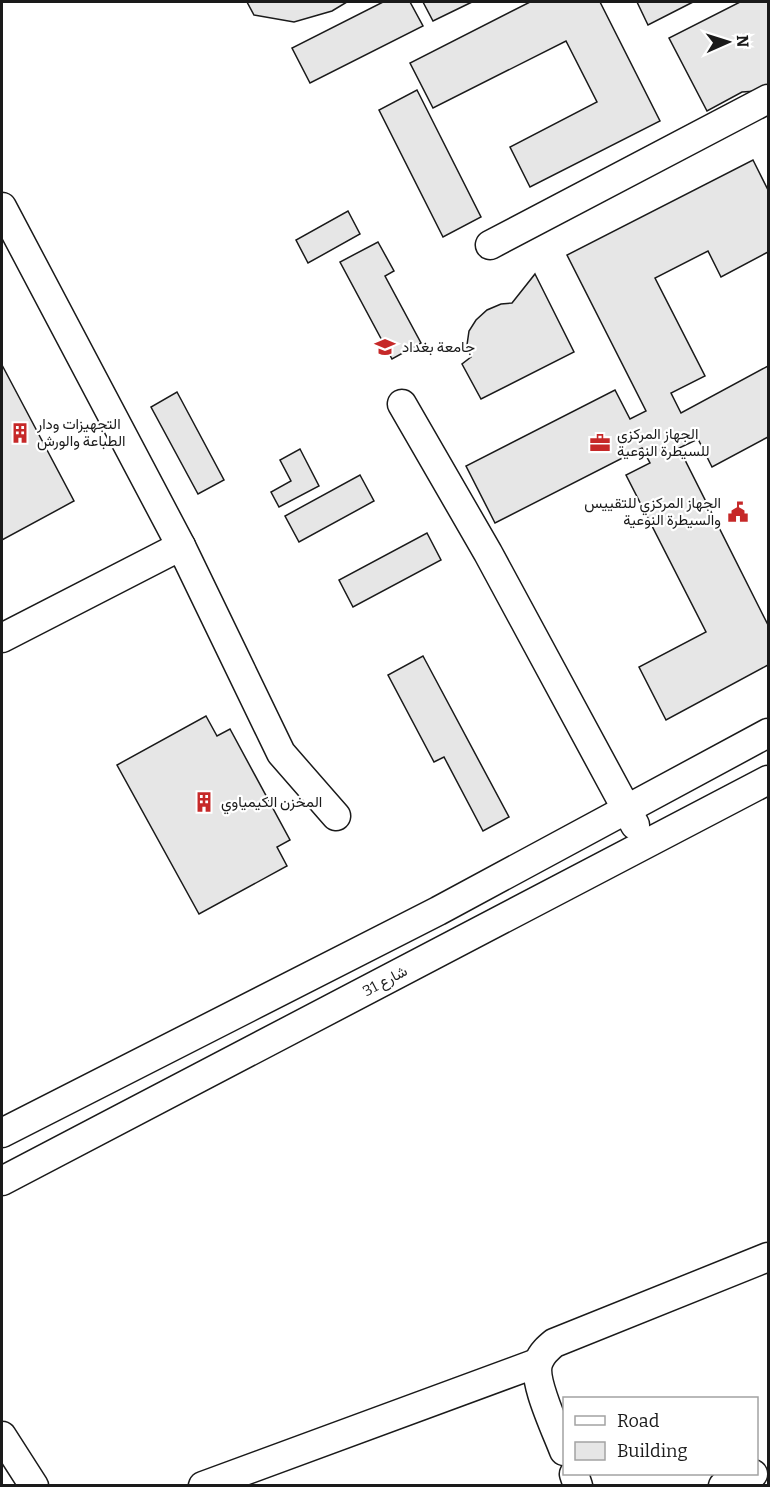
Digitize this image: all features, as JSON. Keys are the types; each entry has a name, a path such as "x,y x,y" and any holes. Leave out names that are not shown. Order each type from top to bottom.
{"street":[{"path":"490,245 768,99"},
{"path":"2,207 181,546 280,753 336,816"},
{"path":"402,404 489,553 628,809 645,845"},
{"path":"2,638 181,546"},
{"path":"2,1134 438,910 768,734"},
{"name":"شارع 31","path":"2,1181 768,780"},
{"path":"563,1448 541,1392 537,1363 544,1351 554,1343 768,1257"},
{"path":"203,1485 537,1363"},
{"path":"2,1436 34,1485"},
{"path":"723,1485 750,1475"}],"building":[{"path":"247,2 347,2 332,11 294,22 254,15"},
{"path":"383,2 410,2 423,26 310,83 292,48"},
{"path":"423,2 472,2 433,21"},
{"path":"530,2 600,2 660,121 530,187 510,147 597,102 566,41 433,108 410,63"},
{"path":"637,2 693,2 648,25"},
{"path":"740,2 768,2 768,85 757,91 742,92 707,111 669,38"},
{"path":"417,90 481,217 443,237 379,110"},
{"name":"الجهاز المركزي للسيطرة النوعية","path":"753,160 768,190 768,252 721,277 708,251 655,278 705,376 671,393 681,413 768,366 768,437 712,467 698,439 679,448 768,625 768,665 666,720 639,667 706,632 626,475 650,463 642,448 495,523 466,466 615,390 630,419 646,411 567,255"},
{"path":"348,211 360,234 308,263 296,240"},
{"path":"378,242 394,271 385,276 421,343 392,359 340,262"},
{"path":"535,274 574,352 481,399 462,364 471,357 467,345 469,331 476,320 487,310 501,304 512,303"},
{"name":"التجهيزات ودار الطباعة والورش","path":"2,365 74,501 2,540"},
{"path":"177,392 224,480 198,494 151,407"},
{"path":"300,449 319,486 279,507 271,492 291,481 280,460"},
{"path":"360,475 374,501 299,542 285,516"},
{"path":"427,533 441,560 353,607 339,580"},
{"path":"423,656 509,817 483,831 444,757 434,762 388,675"},
{"name":"المخزن الكيمياوي","path":"206,716 217,736 230,729 290,840 277,847 287,866 199,914 117,765"}],"place":[{"name":"جامعة بغداد","path":"385,347"},
{"name":"التجهيزات ودار الطباعة والورش","path":"20,433"},
{"name":"الجهاز المركزي للسيطرة النوعية","path":"600,443"},
{"name":"الجهاز المركزي للتقييس والسيطرة النوعية","path":"738,512"},
{"name":"المخزن الكيمياوي","path":"204,802"}]}
